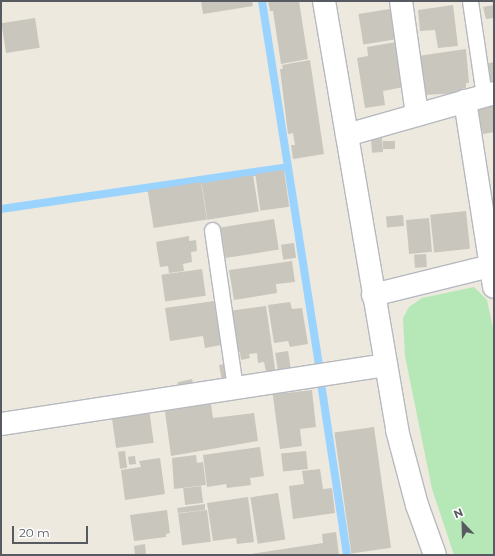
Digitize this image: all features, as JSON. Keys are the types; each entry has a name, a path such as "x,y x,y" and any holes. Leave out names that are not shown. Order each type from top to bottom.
{"street":[{"path":"324,1 397,430 417,505 434,555"},
{"path":"401,1 417,115"},
{"path":"347,135 481,97 491,265 494,287"},
{"path":"373,295 491,265"},
{"path":"1,424 386,365"}],"lane":[{"path":"470,1 481,97"},
{"path":"212,230 235,388"}],"green space":[{"path":"474,287 487,300 494,333 494,555 454,555 432,489 405,356 403,318 409,307 422,298"}],"building":[{"path":"201,1 252,1 253,6 203,14"},
{"path":"268,1 299,1 308,59 281,64 273,11 270,11"},
{"path":"453,5 458,46 438,48 435,30 420,31 418,10"},
{"path":"494,5 494,18 486,19 483,7"},
{"path":"396,8 401,39 363,45 358,14"},
{"path":"35,18 40,48 6,53 1,23"},
{"path":"402,41 409,86 383,91 385,105 365,108 357,58 368,56 367,47"},
{"path":"466,49 469,83 466,83 466,88 462,89 462,93 422,95 418,56"},
{"path":"310,60 324,154 293,159 291,145 295,145 293,133 288,134 280,69 283,69 282,65"},
{"path":"494,62 494,86 487,87 482,65"},
{"path":"494,100 494,132 483,134 476,104"},
{"path":"382,138 383,152 372,153 371,139"},
{"path":"383,141 395,141 395,149 383,149"},
{"path":"284,170 289,207 260,211 255,174"},
{"path":"253,175 259,212 207,220 202,183"},
{"path":"201,182 207,220 154,228 148,190"},
{"path":"466,211 470,249 434,253 430,215"},
{"path":"403,215 404,226 387,227 386,216"},
{"path":"429,218 432,252 409,254 406,220"},
{"path":"274,219 279,250 226,258 221,227"},
{"path":"189,236 189,241 196,240 197,251 191,252 192,262 183,264 184,271 169,273 168,266 160,267 156,242"},
{"path":"294,243 296,258 283,260 281,245"},
{"path":"426,254 427,267 415,268 414,255"},
{"path":"292,261 295,282 276,284 277,293 234,300 229,270"},
{"path":"202,269 206,296 165,301 161,275"},
{"path":"214,301 221,345 205,348 203,336 170,341 165,308"},
{"path":"290,302 292,309 302,308 308,344 290,347 288,341 274,343 268,305"},
{"path":"266,306 276,375 267,376 264,362 258,363 257,353 249,354 250,358 241,360 240,352 235,353 229,311"},
{"path":"288,351 291,370 278,372 275,353"},
{"path":"225,364 227,380 222,381 219,365"},
{"path":"192,379 194,388 179,391 177,382"},
{"path":"285,387 286,393 312,390 316,427 300,429 302,446 280,449 272,389"},
{"path":"210,397 213,418 254,413 258,441 171,456 164,404"},
{"path":"149,409 154,443 116,448 111,414"},
{"path":"374,427 391,548 351,553 334,433"},
{"path":"260,447 264,476 250,478 251,485 227,488 226,484 207,487 203,455"},
{"path":"125,451 127,468 120,469 118,452"},
{"path":"306,451 308,469 283,472 281,454"},
{"path":"196,455 197,463 203,462 206,485 174,489 172,458"},
{"path":"135,456 136,464 129,465 128,457"},
{"path":"160,458 165,494 125,500 121,470 141,467 139,461"},
{"path":"320,469 323,489 332,488 335,513 293,519 289,486 304,484 302,471"},
{"path":"201,486 203,503 185,505 183,488"},
{"path":"278,493 285,539 258,544 250,497"},
{"path":"248,497 254,542 237,544 236,538 213,541 207,503"},
{"path":"205,504 205,510 178,513 177,508"},
{"path":"167,510 170,533 166,534 166,537 134,541 130,515"},
{"path":"207,510 211,542 182,545 178,514"},
{"path":"336,532 339,555 245,555 323,543 322,534"},
{"path":"145,544 146,555 135,555 134,546"}],"waterway":[{"path":"262,1 319,367"},
{"path":"1,209 288,167"},
{"path":"321,383 347,555"}]}
